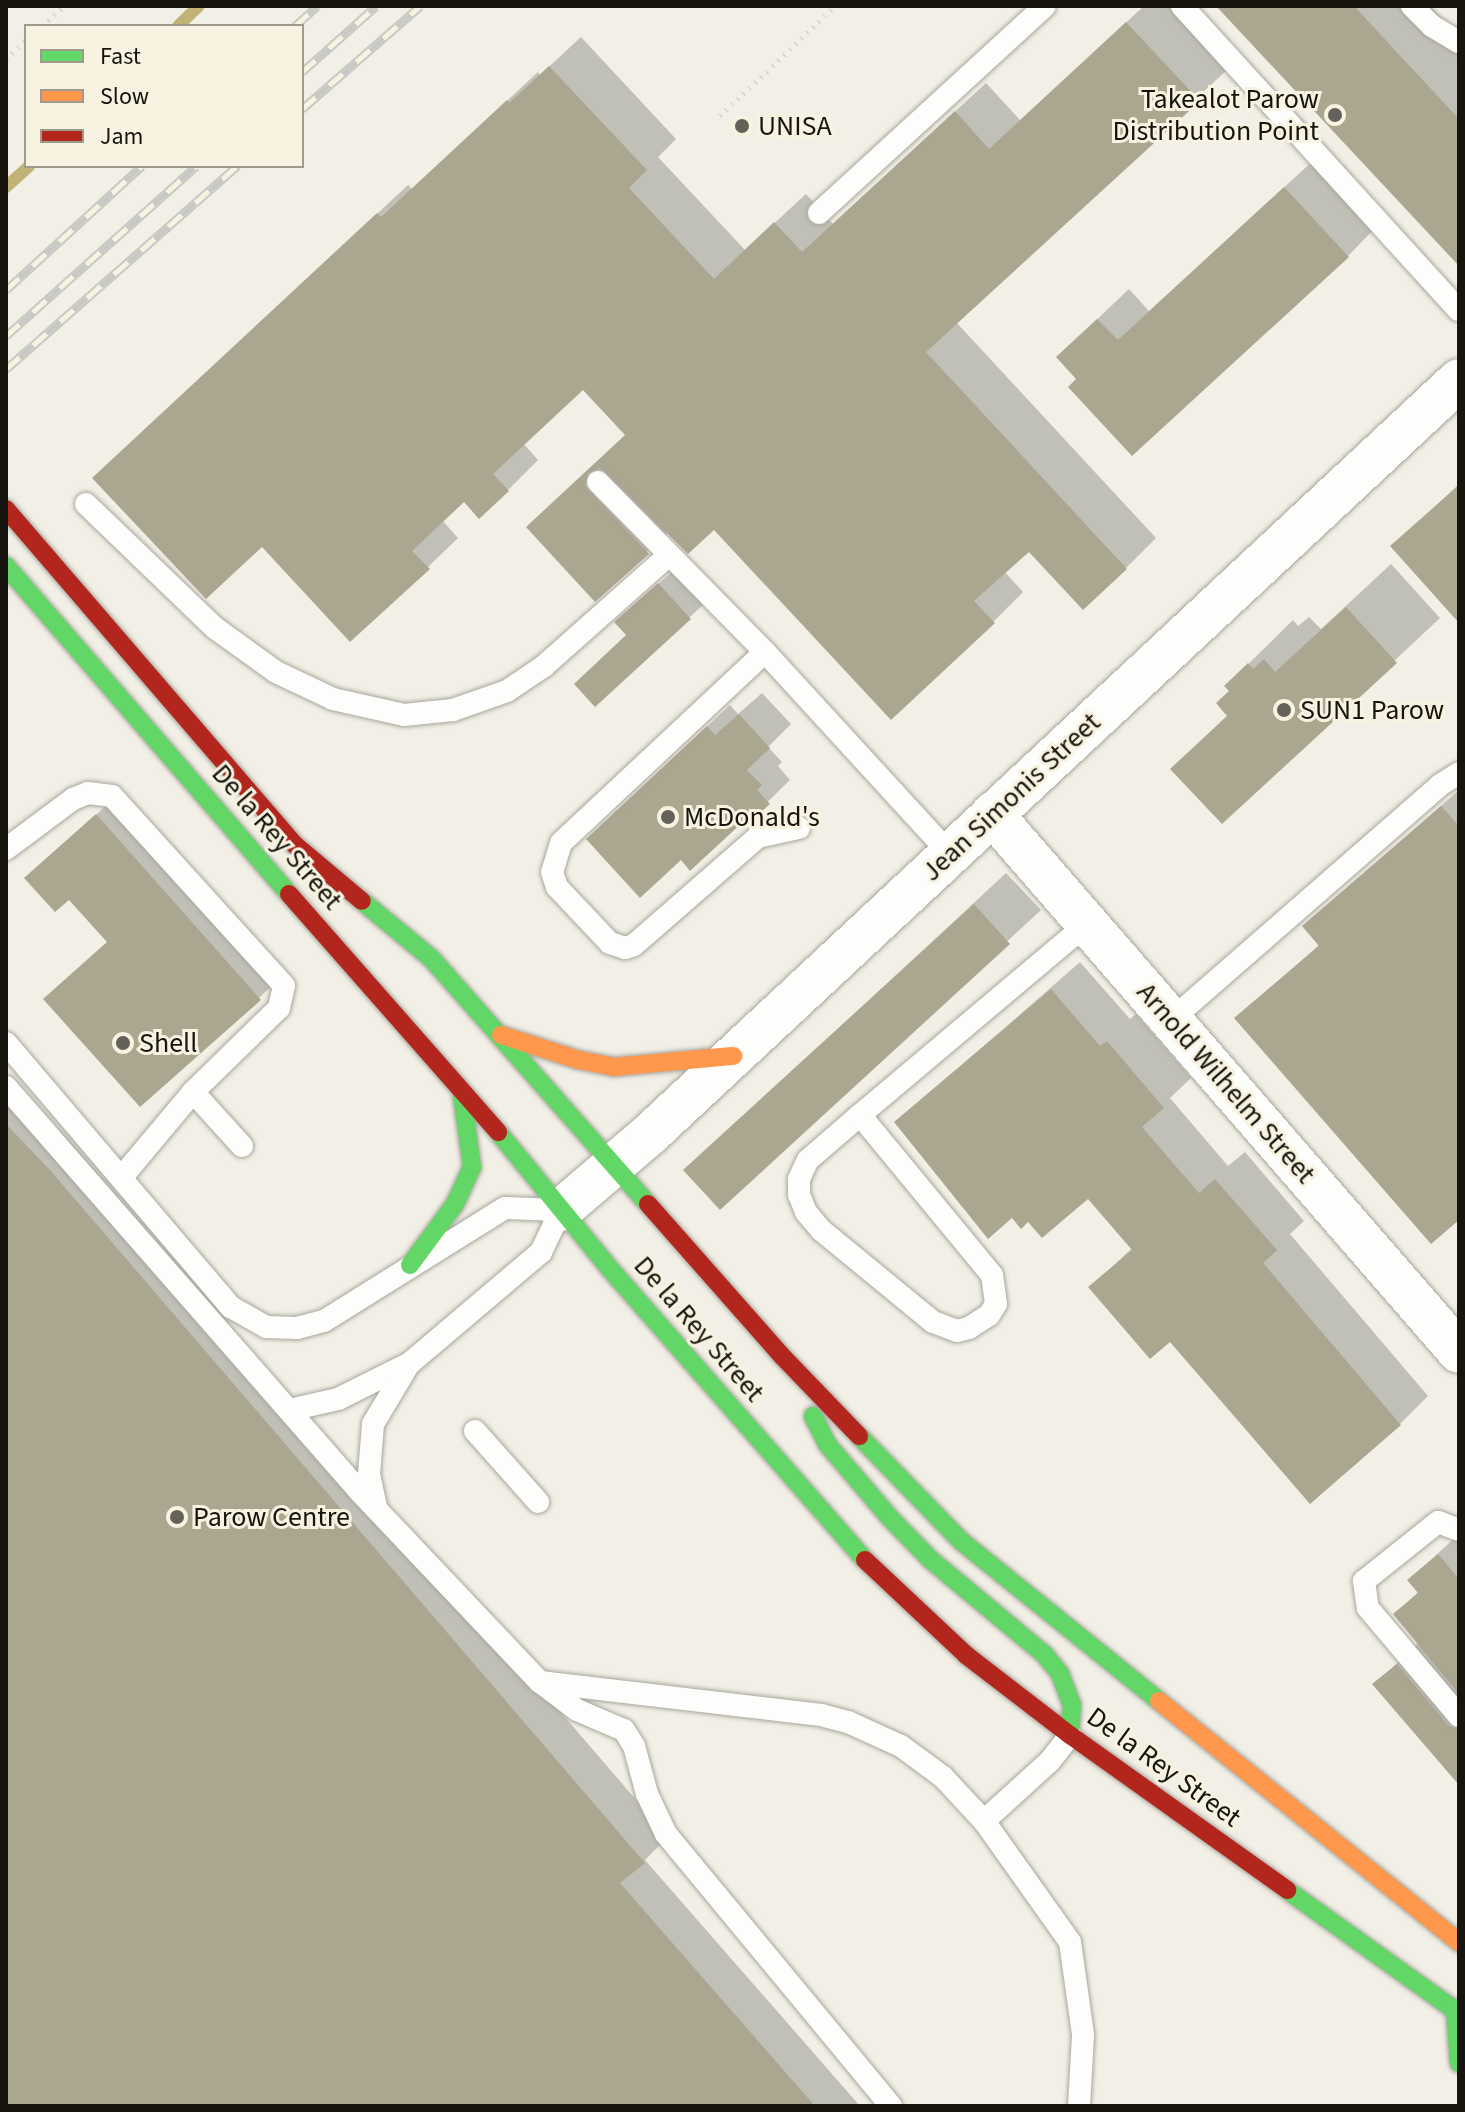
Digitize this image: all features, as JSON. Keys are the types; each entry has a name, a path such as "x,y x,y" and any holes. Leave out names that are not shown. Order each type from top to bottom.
{"main road":[{"name":"De la Rey Street","path":"6,509 295,845 431,958 783,1357 961,1541 1459,1942"},
{"name":"De la Rey Street","path":"6,566 878,1574 966,1655 1070,1735 1457,2011"},
{"path":"501,1035 579,1060 614,1067 733,1056"},
{"path":"410,1265 455,1204 472,1167 462,1095"},
{"path":"783,1357 827,1444 890,1518 931,1560 1044,1654 1060,1674 1072,1705 1070,1735"},
{"path":"1457,2011 1459,2063"}],"street":[{"name":"Jean Simonis Street","path":"561,1210 733,1056 1459,380"},
{"name":"Arnold Wilhelm Street","path":"992,814 1459,1352"}],"lane":[{"path":"819,213 1045,6"},
{"path":"1182,6 1459,310"},
{"path":"1412,6 1432,26 1459,42"},
{"path":"598,482 765,652 950,854"},
{"path":"86,504 215,628 276,672 333,699 404,715 453,710 507,691 544,666 669,555"},
{"path":"765,652 561,843 552,872 557,887 610,943 625,948 634,945 758,837 799,828"},
{"path":"1171,1020 1440,785 1459,773"},
{"path":"6,849 73,799 100,792 112,796 279,979 284,995 279,1008 193,1092 122,1177"},
{"path":"860,1115 992,1275 996,1304 989,1315 969,1328 957,1331 933,1322 821,1230 806,1212 799,1195 799,1179 808,1160 860,1115 1087,924"},
{"path":"6,1043 231,1307 266,1327 297,1328 324,1321 505,1208 561,1210 541,1252 410,1363 338,1399 289,1410"},
{"path":"6,1087 376,1507 540,1682 577,1710 624,1730 634,1746 655,1816 666,1834 891,2106"},
{"path":"193,1092 242,1146"},
{"path":"376,1507 369,1474 373,1424 410,1363"},
{"path":"475,1431 538,1502"},
{"path":"1459,1530 1438,1522 1364,1581 1368,1608 1459,1716"},
{"path":"540,1682 790,1710 848,1722 901,1746 943,1777 984,1821 1070,1942 1083,2035 1079,2106"},
{"path":"984,1821 1050,1761 1070,1735"}],"path":[{"path":"44,24 64,6"},
{"path":"720,116 835,6"},
{"path":"6,59 24,42"}],"building":[{"path":"1216,6 1354,6 1459,119 1459,266"},
{"path":"1126,22 1200,101 926,352 1127,569 1083,610 1029,552 974,601 995,623 891,720 714,530 688,554 601,468 588,473 585,486 649,554 595,602 526,527 625,435 583,390 493,474 509,491 479,519 464,502 412,551 430,569 350,642 262,547 206,599 92,478 377,213 381,217 507,100 509,103 549,66 647,170 629,188 714,279 774,222 802,252 955,111 989,149"},
{"path":"1284,187 1349,257 1132,456 1068,387 1076,379 1056,357 1097,319 1118,340"},
{"path":"1459,485 1459,623 1390,546"},
{"path":"658,583 691,619 595,707 574,684 626,635 614,622"},
{"name":"SUN1 Parow","path":"1346,607 1397,663 1222,824 1170,769 1227,716 1216,703 1229,691 1224,686 1248,663 1253,669 1264,659 1275,672"},
{"path":"739,714 770,748 747,770 762,785 757,790 770,804 748,823 745,820 690,871 681,860 640,898 586,839 707,726 715,735"},
{"path":"1441,806 1459,826 1459,1220 1431,1244 1234,1018 1319,946 1302,926"},
{"path":"96,814 261,1000 140,1107 43,999 107,942 69,900 55,912 24,878"},
{"path":"974,904 1010,944 720,1210 683,1170"},
{"path":"1051,989 1100,1046 1107,1041 1164,1108 1142,1127 1199,1193 1215,1179 1277,1250 1263,1263 1401,1425 1310,1504 1170,1342 1150,1359 1088,1287 1132,1250 1088,1199 1042,1238 1028,1222 1021,1229 1012,1218 988,1239 894,1122"},
{"name":"Parow Centre","path":"6,1124 50,1170 645,1863 620,1883 815,2106 6,2106"},
{"path":"1438,1554 1459,1579 1459,1694 1393,1614 1418,1593 1407,1580"},
{"path":"1397,1664 1448,1725 1459,1730 1459,1785 1372,1684"}],"waterway":[{"path":"180,24 199,6"},
{"path":"6,187 27,168"}],"railway":[{"path":"297,24 317,6"},
{"path":"304,70 376,6"},
{"path":"304,107 420,6"},
{"path":"6,290 140,168"},
{"path":"6,336 194,168"},
{"path":"6,369 235,168"}],"traffic: fast":[{"path":"6,566 289,894"},
{"path":"362,901 431,958 648,1204"},
{"path":"410,1265 455,1204 472,1167 462,1095"},
{"path":"498,1132 611,1270 865,1560"},
{"path":"813,1416 827,1444 890,1518 931,1560 1044,1654 1060,1674 1072,1705 1070,1735"},
{"path":"859,1436 961,1541 1159,1701"},
{"path":"1287,1890 1459,2013"},
{"path":"1455,2009 1459,2063"}],"traffic: slow":[{"path":"501,1035 579,1060 614,1067 733,1056"},
{"path":"1159,1701 1459,1942"}],"traffic: jam":[{"path":"6,509 295,845 362,901"},
{"path":"289,894 498,1132"},
{"path":"648,1204 783,1357 859,1436"},
{"path":"865,1560 966,1655 1070,1735 1287,1890"}],"place":[{"name":"Takealot Parow Distribution Point","path":"1335,115"},
{"name":"UNISA","path":"742,126"},
{"name":"SUN1 Parow","path":"1284,710"},
{"name":"McDonald's","path":"668,817"},
{"name":"Shell","path":"123,1043"},
{"name":"Parow Centre","path":"177,1517"}]}
